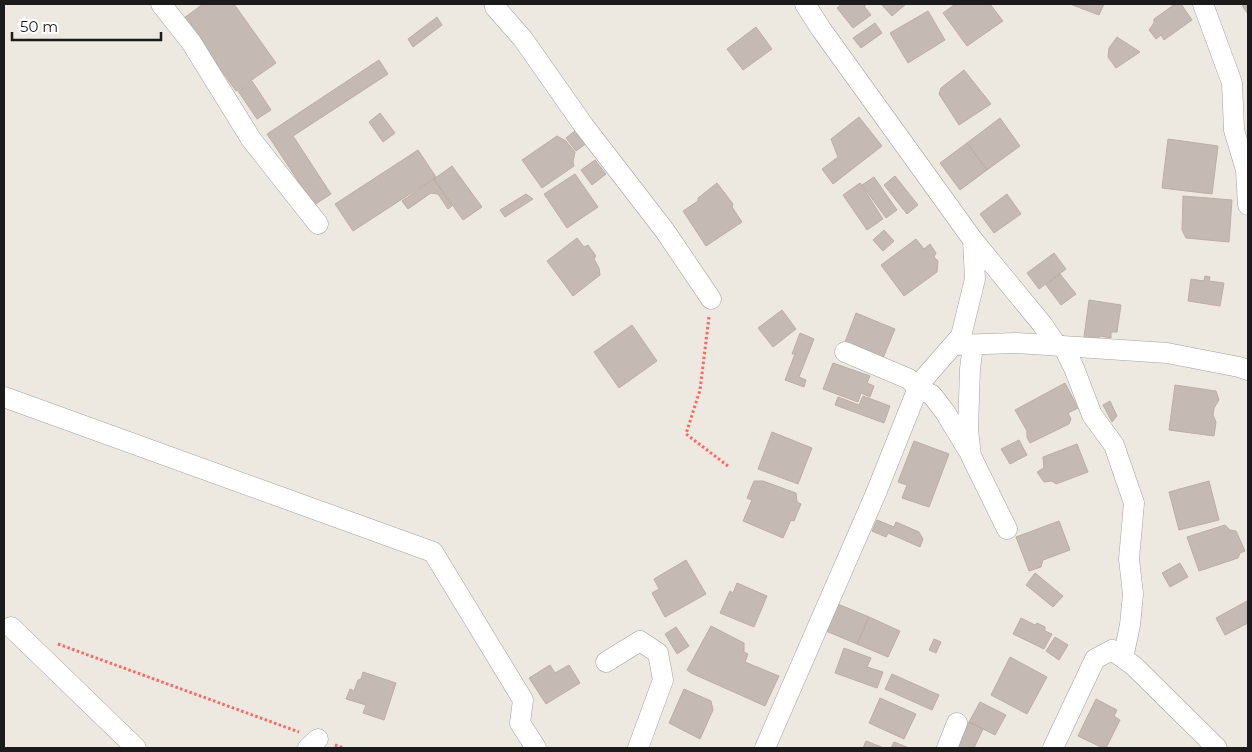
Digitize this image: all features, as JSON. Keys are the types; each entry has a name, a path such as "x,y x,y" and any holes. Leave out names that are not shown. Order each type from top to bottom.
{"street":[{"path":"161,4 191,42 251,140 318,224"},
{"path":"496,4 495,8 523,39 584,126 665,232 711,299"},
{"path":"805,4 973,240 1060,346 1074,368 1092,415 1114,445 1134,503 1128,559 1133,594 1130,625 1123,658"},
{"path":"1203,4 1232,83 1234,130 1246,170 1248,205"},
{"path":"765,748 876,493 920,383 961,336 975,278 973,240"},
{"path":"953,345 1017,343 1167,353 1248,370"},
{"path":"971,456 968,430 970,369 973,345"},
{"path":"845,352 910,379 918,388 932,395 945,412 971,456 1007,529"},
{"path":"4,397 432,552 523,700 520,723 536,748"},
{"path":"11,626 136,748"},
{"path":"606,662 640,641 658,653 663,680 638,748"},
{"path":"1053,748 1095,659 1112,650 1134,666 1217,748"},
{"path":"947,748 957,723"}],"path":[{"path":"711,299 700,390 686,434 728,466"},
{"path":"58,644 313,743 344,748"}],"building":[{"path":"203,4 234,4 276,63 236,91 184,18"},
{"path":"842,4 867,4 864,6 871,15 853,28 837,8"},
{"path":"881,4 906,4 892,16"},
{"path":"954,4 990,4 1003,21 967,46 943,13"},
{"path":"1070,4 1104,4 1099,15"},
{"path":"1175,4 1181,4 1192,20 1164,40 1161,35 1156,39 1149,30 1154,23 1154,19"},
{"path":"1242,4 1248,4 1248,14 1243,7"},
{"path":"928,11 945,40 908,63 890,33"},
{"path":"437,17 442,25 413,47 408,39"},
{"path":"875,23 882,33 861,48 853,38"},
{"path":"756,27 772,49 743,70 727,49"},
{"path":"1117,37 1140,52 1116,68 1108,57 1109,48"},
{"path":"379,60 388,74 293,136 331,194 314,205 267,134"},
{"path":"964,70 991,104 959,125 939,94 941,88"},
{"path":"252,81 271,110 257,119 238,91"},
{"path":"380,113 395,133 383,142 369,122"},
{"path":"859,117 882,146 833,184 822,169 838,157 831,139"},
{"path":"1000,118 1020,146 987,170 967,143"},
{"path":"576,130 587,143 576,151 566,138"},
{"path":"557,136 566,141 575,152 574,166 542,188 522,160"},
{"path":"1168,139 1218,146 1212,194 1162,188"},
{"path":"967,143 987,170 960,190 940,163"},
{"path":"418,150 436,177 353,231 335,204"},
{"path":"595,160 606,174 592,185 581,170"},
{"path":"452,166 482,207 463,220 434,179"},
{"path":"575,174 598,207 567,228 544,194"},
{"path":"895,176 918,205 907,214 884,185"},
{"path":"874,177 897,210 886,218 862,185"},
{"path":"434,179 452,206 448,209 438,194 431,193 408,209 402,201"},
{"path":"717,183 733,204 732,207 742,222 706,246 683,211 698,201 698,198"},
{"path":"860,183 883,219 867,230 843,195"},
{"path":"526,194 533,199 505,217 500,210"},
{"path":"1007,194 1021,214 994,233 980,214"},
{"path":"1183,196 1232,200 1229,242 1186,238 1182,230"},
{"path":"884,230 894,241 883,251 873,240"},
{"path":"577,238 584,247 588,245 596,256 594,259 599,268 600,275 573,296 547,261"},
{"path":"916,239 924,249 930,244 936,253 934,257 938,261 937,272 904,296 881,265"},
{"path":"1054,253 1066,269 1039,289 1027,273"},
{"path":"1060,274 1076,294 1061,305 1046,285"},
{"path":"1205,276 1210,277 1209,281 1224,283 1220,306 1188,301 1191,279 1204,281"},
{"path":"1089,300 1121,305 1117,332 1111,332 1111,338 1100,336 1099,340 1084,337"},
{"path":"782,310 796,329 773,347 758,328"},
{"path":"856,313 895,329 883,358 845,342"},
{"path":"632,325 657,361 619,388 594,352"},
{"path":"800,333 814,339 799,377 806,380 804,387 785,380 795,354 792,354"},
{"path":"833,363 870,376 867,383 874,386 870,397 861,393 858,402 823,389"},
{"path":"1065,383 1078,408 1068,413 1071,419 1069,424 1030,443 1027,431 1015,410"},
{"path":"1175,385 1216,391 1219,400 1214,408 1213,415 1216,422 1214,436 1169,430"},
{"path":"863,396 890,406 884,423 835,405 838,397 859,405"},
{"path":"1110,401 1117,416 1112,422 1103,405"},
{"path":"772,432 812,448 798,484 758,469"},
{"path":"1019,440 1027,455 1010,464 1001,449"},
{"path":"914,441 949,454 929,507 902,498 907,485 898,482"},
{"path":"1077,444 1088,472 1056,484 1052,481 1044,482 1037,472 1044,468 1043,457"},
{"path":"754,481 763,481 796,493 797,502 801,504 794,521 791,520 783,538 743,521 752,500 747,498"},
{"path":"1209,481 1219,520 1179,530 1169,492"},
{"path":"877,520 894,527 896,522 919,532 923,539 920,547 888,533 886,537 872,531"},
{"path":"1059,521 1070,550 1043,560 1041,567 1029,571 1016,537"},
{"path":"1225,525 1230,530 1236,531 1245,551 1240,553 1238,558 1199,571 1187,537"},
{"path":"686,560 706,594 665,617 652,593 659,589 654,579"},
{"path":"1180,563 1188,577 1170,587 1162,573"},
{"path":"1035,573 1063,596 1053,607 1026,585"},
{"path":"737,583 767,596 754,627 720,613 730,591 733,593"},
{"path":"1247,601 1248,623 1225,635 1216,618"},
{"path":"838,604 869,617 857,644 826,631"},
{"path":"869,617 900,631 888,657 857,644"},
{"path":"1021,618 1035,625 1037,623 1045,627 1045,631 1052,634 1044,649 1013,634"},
{"path":"711,626 744,643 744,652 748,654 745,662 779,676 765,706 687,670"},
{"path":"676,627 689,646 677,654 665,634"},
{"path":"1055,637 1068,645 1059,660 1046,651"},
{"path":"934,639 941,642 936,653 929,650"},
{"path":"844,648 871,658 867,667 883,672 877,688 835,673"},
{"path":"1010,657 1047,677 1027,714 991,695"},
{"path":"550,665 555,673 569,665 580,683 546,704 529,678"},
{"path":"363,672 396,683 384,720 363,713 366,705 346,699 350,689 354,691"},
{"path":"892,674 939,695 932,710 885,689"},
{"path":"684,689 711,701 713,710 700,739 669,723"},
{"path":"880,698 916,714 904,739 869,723"},
{"path":"1096,699 1117,710 1114,716 1120,720 1106,748 1078,736"},
{"path":"980,702 1006,715 995,735 969,722"},
{"path":"969,722 983,729 974,748 956,748"},
{"path":"866,741 884,748 863,748"},
{"path":"894,742 909,748 891,748"}]}
